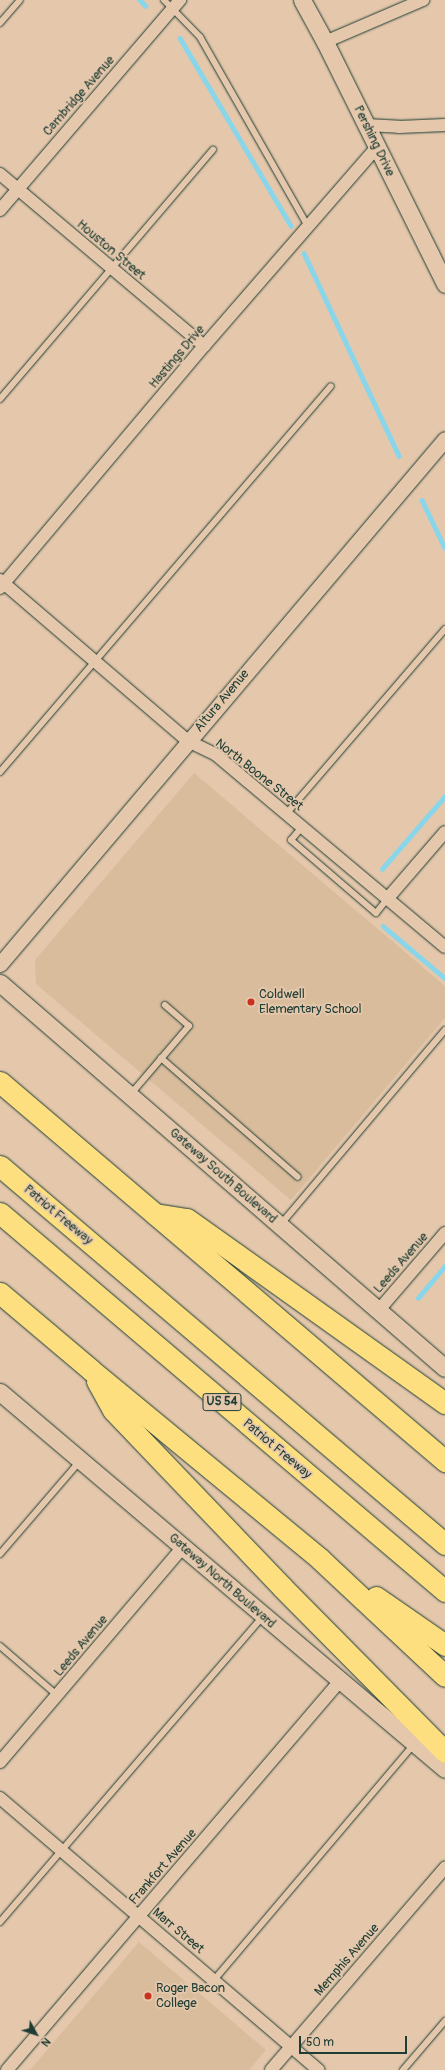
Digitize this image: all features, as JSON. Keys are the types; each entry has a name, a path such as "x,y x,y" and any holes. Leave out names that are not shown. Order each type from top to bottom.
{"highway":[{"path":"0,1082 445,1461"},
{"name":"Patriot Freeway","path":"0,1166 445,1544"},
{"name":"Patriot Freeway","path":"0,1213 445,1591"},
{"path":"155,1214 186,1219 445,1403"},
{"path":"0,1293 90,1370 320,1559 445,1676"},
{"path":"90,1370 113,1410 288,1593 445,1752"},
{"path":"320,1559 445,1645"}],"main road":[{"name":"Pershing Drive","path":"302,0 325,42 445,284"},
{"name":"Gateway South Boulevard","path":"0,983 445,1368"},
{"name":"Gateway North Boulevard","path":"0,1392 340,1682 445,1769"}],"street":[{"path":"325,42 423,0"},
{"name":"Cambridge Avenue","path":"0,210 172,3"},
{"path":"366,125 400,127 445,125"},
{"name":"Hastings Drive","path":"1,584 204,346 377,147"},
{"name":"Houston Street","path":"0,174 204,346"},
{"name":"Altura Avenue","path":"0,964 445,439"},
{"name":"North Boone Street","path":"1,584 95,661 188,741 215,754 445,947"},
{"path":"388,898 445,832"},
{"name":"Leeds Avenue","path":"378,1311 445,1233"},
{"name":"Leeds Avenue","path":"0,1762 183,1547"},
{"name":"Frankfort Avenue","path":"7,2070 340,1682"},
{"name":"Marr Street","path":"0,1798 319,2070"},
{"name":"Memphis Avenue","path":"271,2070 445,1868"}],"lane":[{"path":"0,23 20,0"},
{"path":"172,3 200,37 308,226"},
{"path":"0,399 213,150"},
{"path":"0,772 331,386"},
{"path":"286,814 445,629"},
{"path":"302,827 291,840 376,912 388,898"},
{"path":"130,1095 189,1026 165,1005"},
{"path":"280,1226 445,1030"},
{"path":"161,1058 298,1177"},
{"path":"0,1554 81,1460"},
{"path":"0,1922 263,1616"},
{"path":"0,1646 57,1695"},
{"path":"214,1980 414,1744"},
{"path":"403,2070 445,2021"}],"shaded area":[{"name":"Coldwell Elementary School","path":"194,773 445,986 445,1018 291,1200 36,984 35,960"},
{"name":"Roger Bacon College","path":"139,1942 266,2050 249,2070 30,2070"}],"waterway":[{"path":"140,0 146,6"},
{"path":"180,38 291,226"},
{"path":"304,253 399,456"},
{"path":"422,500 445,548"},
{"path":"382,869 445,796"},
{"path":"383,926 445,978"},
{"path":"418,1298 445,1266"}],"place":[{"name":"Coldwell Elementary School","path":"251,1002"},
{"name":"Roger Bacon College","path":"148,1996"}]}
